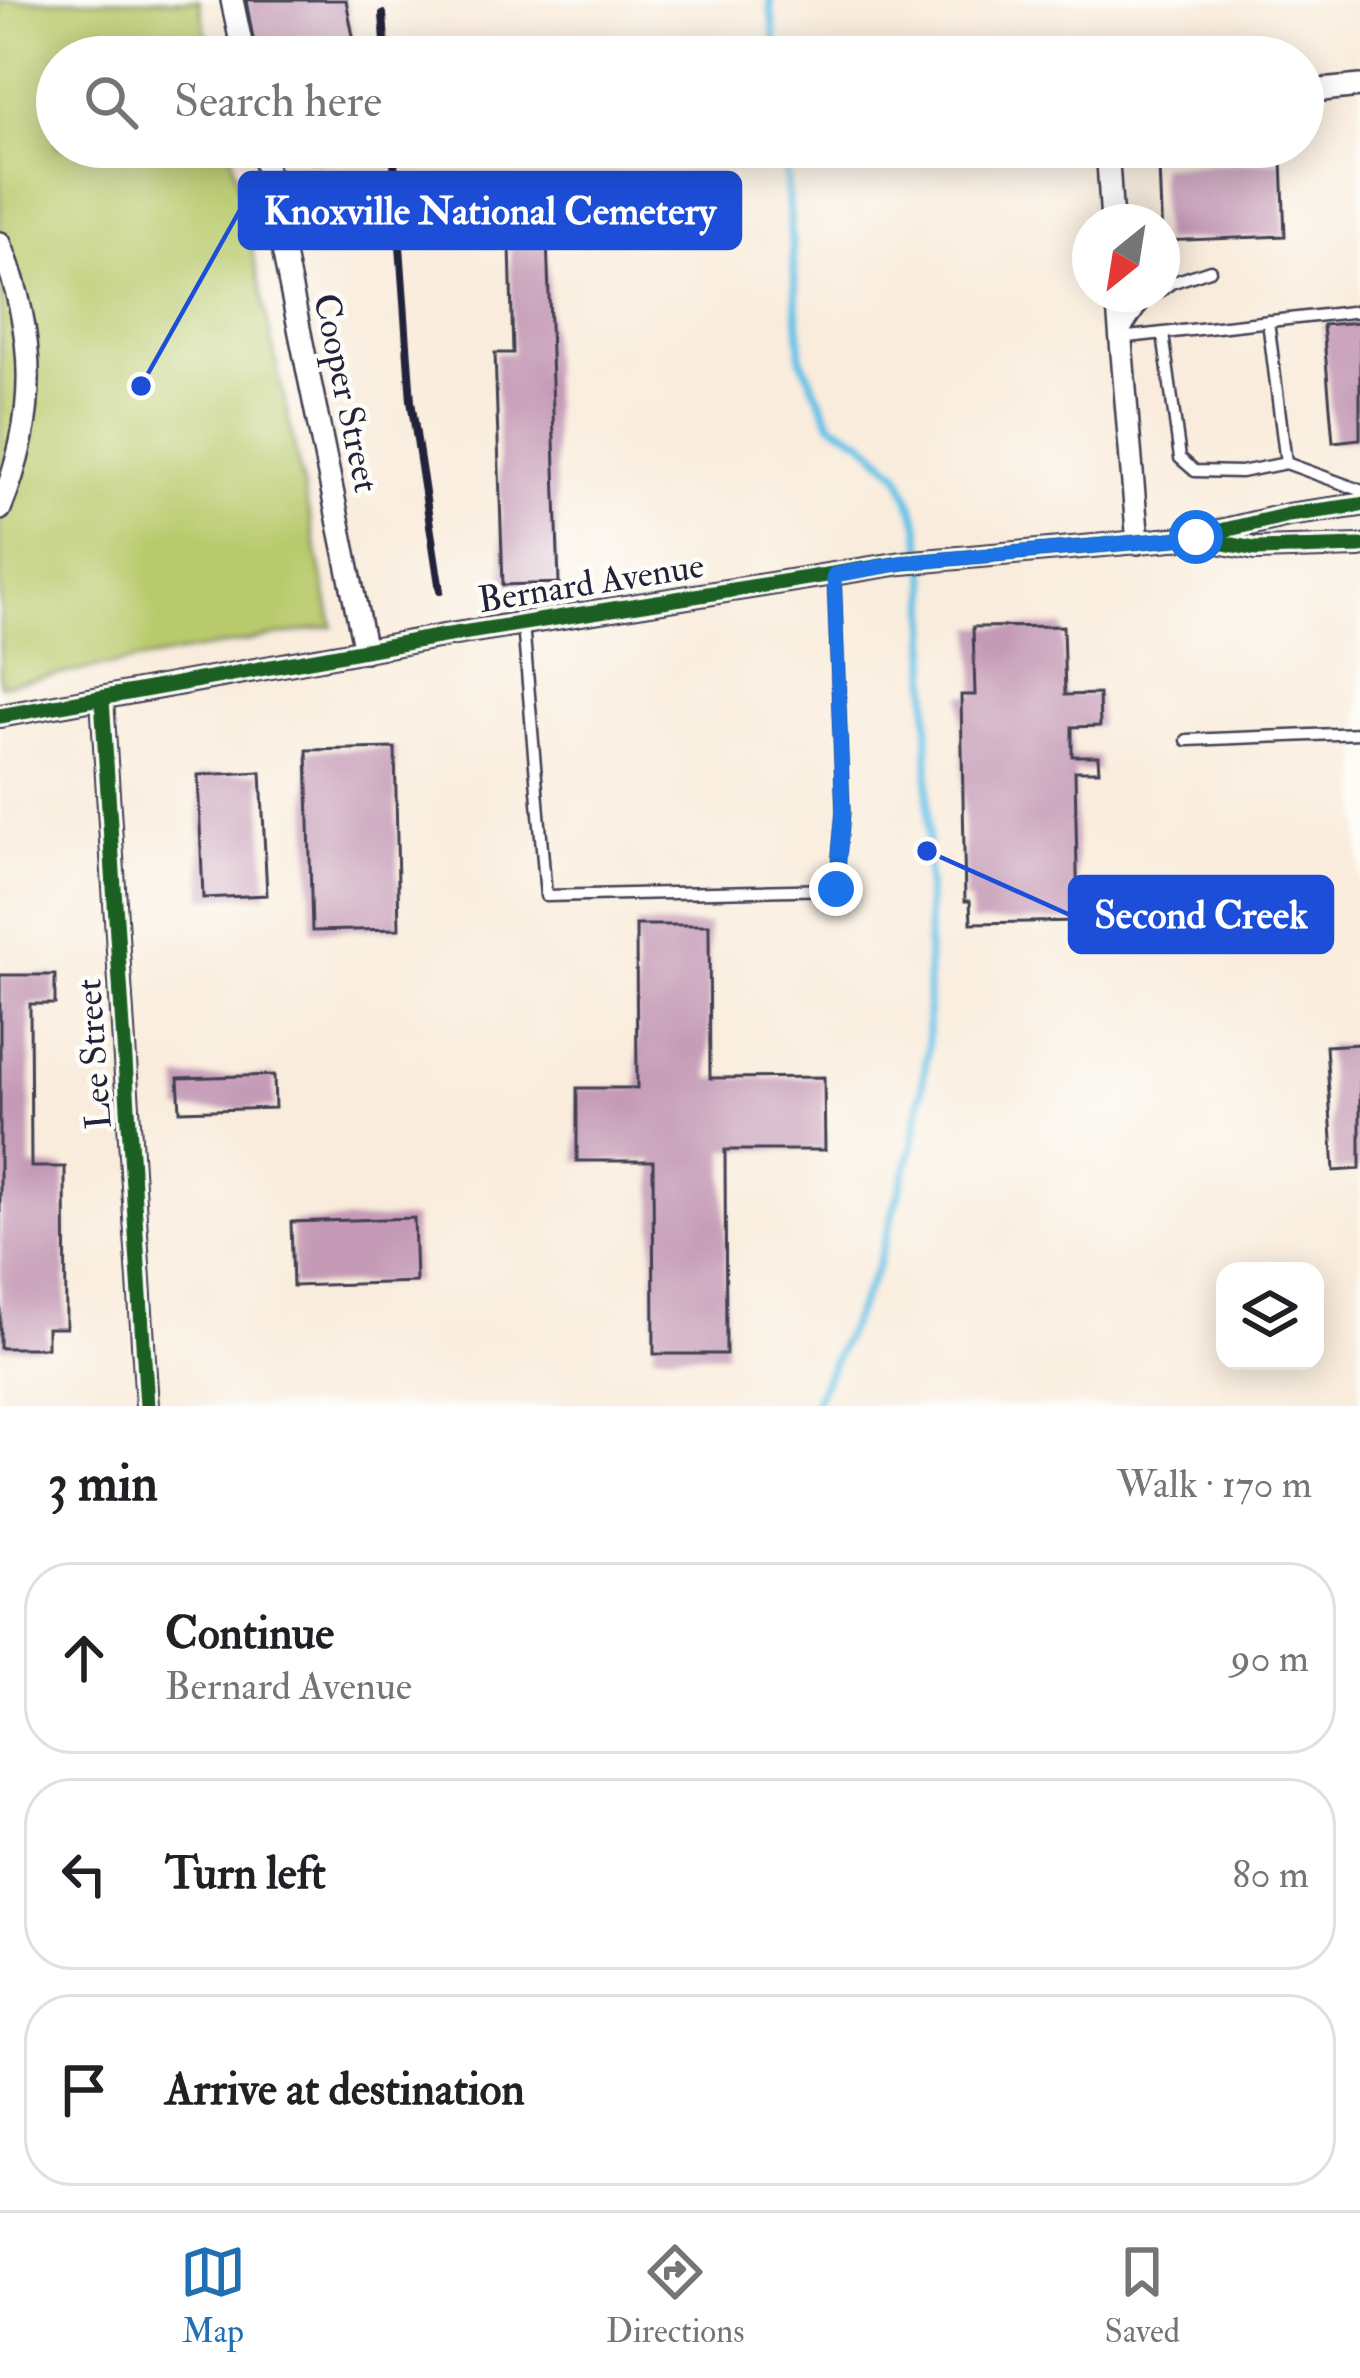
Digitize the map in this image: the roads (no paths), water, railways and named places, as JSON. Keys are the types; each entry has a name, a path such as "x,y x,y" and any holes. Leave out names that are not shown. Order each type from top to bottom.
{"street":[{"path":"232,0 240,36"},
{"path":"1324,90 1360,86"},
{"name":"Cooper Street","path":"266,168 365,651"},
{"path":"1108,168 1111,204"},
{"path":"0,243 23,314 29,392 25,432 0,509"},
{"path":"1118,312 1138,542"},
{"name":"Bernard Avenue","path":"0,716 902,563 1196,537 1288,515 1360,506"},
{"name":"Bernard Avenue","path":"1196,537 1255,550 1360,545"},
{"name":"Lee Street","path":"102,699 147,1406"}],"lane":[{"path":"1180,281 1210,270"},
{"path":"1120,338 1360,311"},
{"path":"1120,338 1138,312"},
{"path":"1268,322 1286,463"},
{"path":"1162,334 1180,458 1195,471 1241,472 1286,463 1360,490"},
{"path":"523,624 546,896 836,889 843,812 834,575"},
{"path":"1187,740 1360,733"}],"waterway":[{"path":"770,0 774,36"},
{"path":"786,168 801,359 831,423 863,441 899,474 918,521 928,587 928,1048 913,1145 877,1268 813,1406"}],"railway":[{"path":"383,14 385,36"},
{"path":"394,168 411,401 440,591"}],"place":[{"name":"Knoxville National Cemetery","path":"141,386"},
{"name":"Second Creek","path":"927,851"}]}
